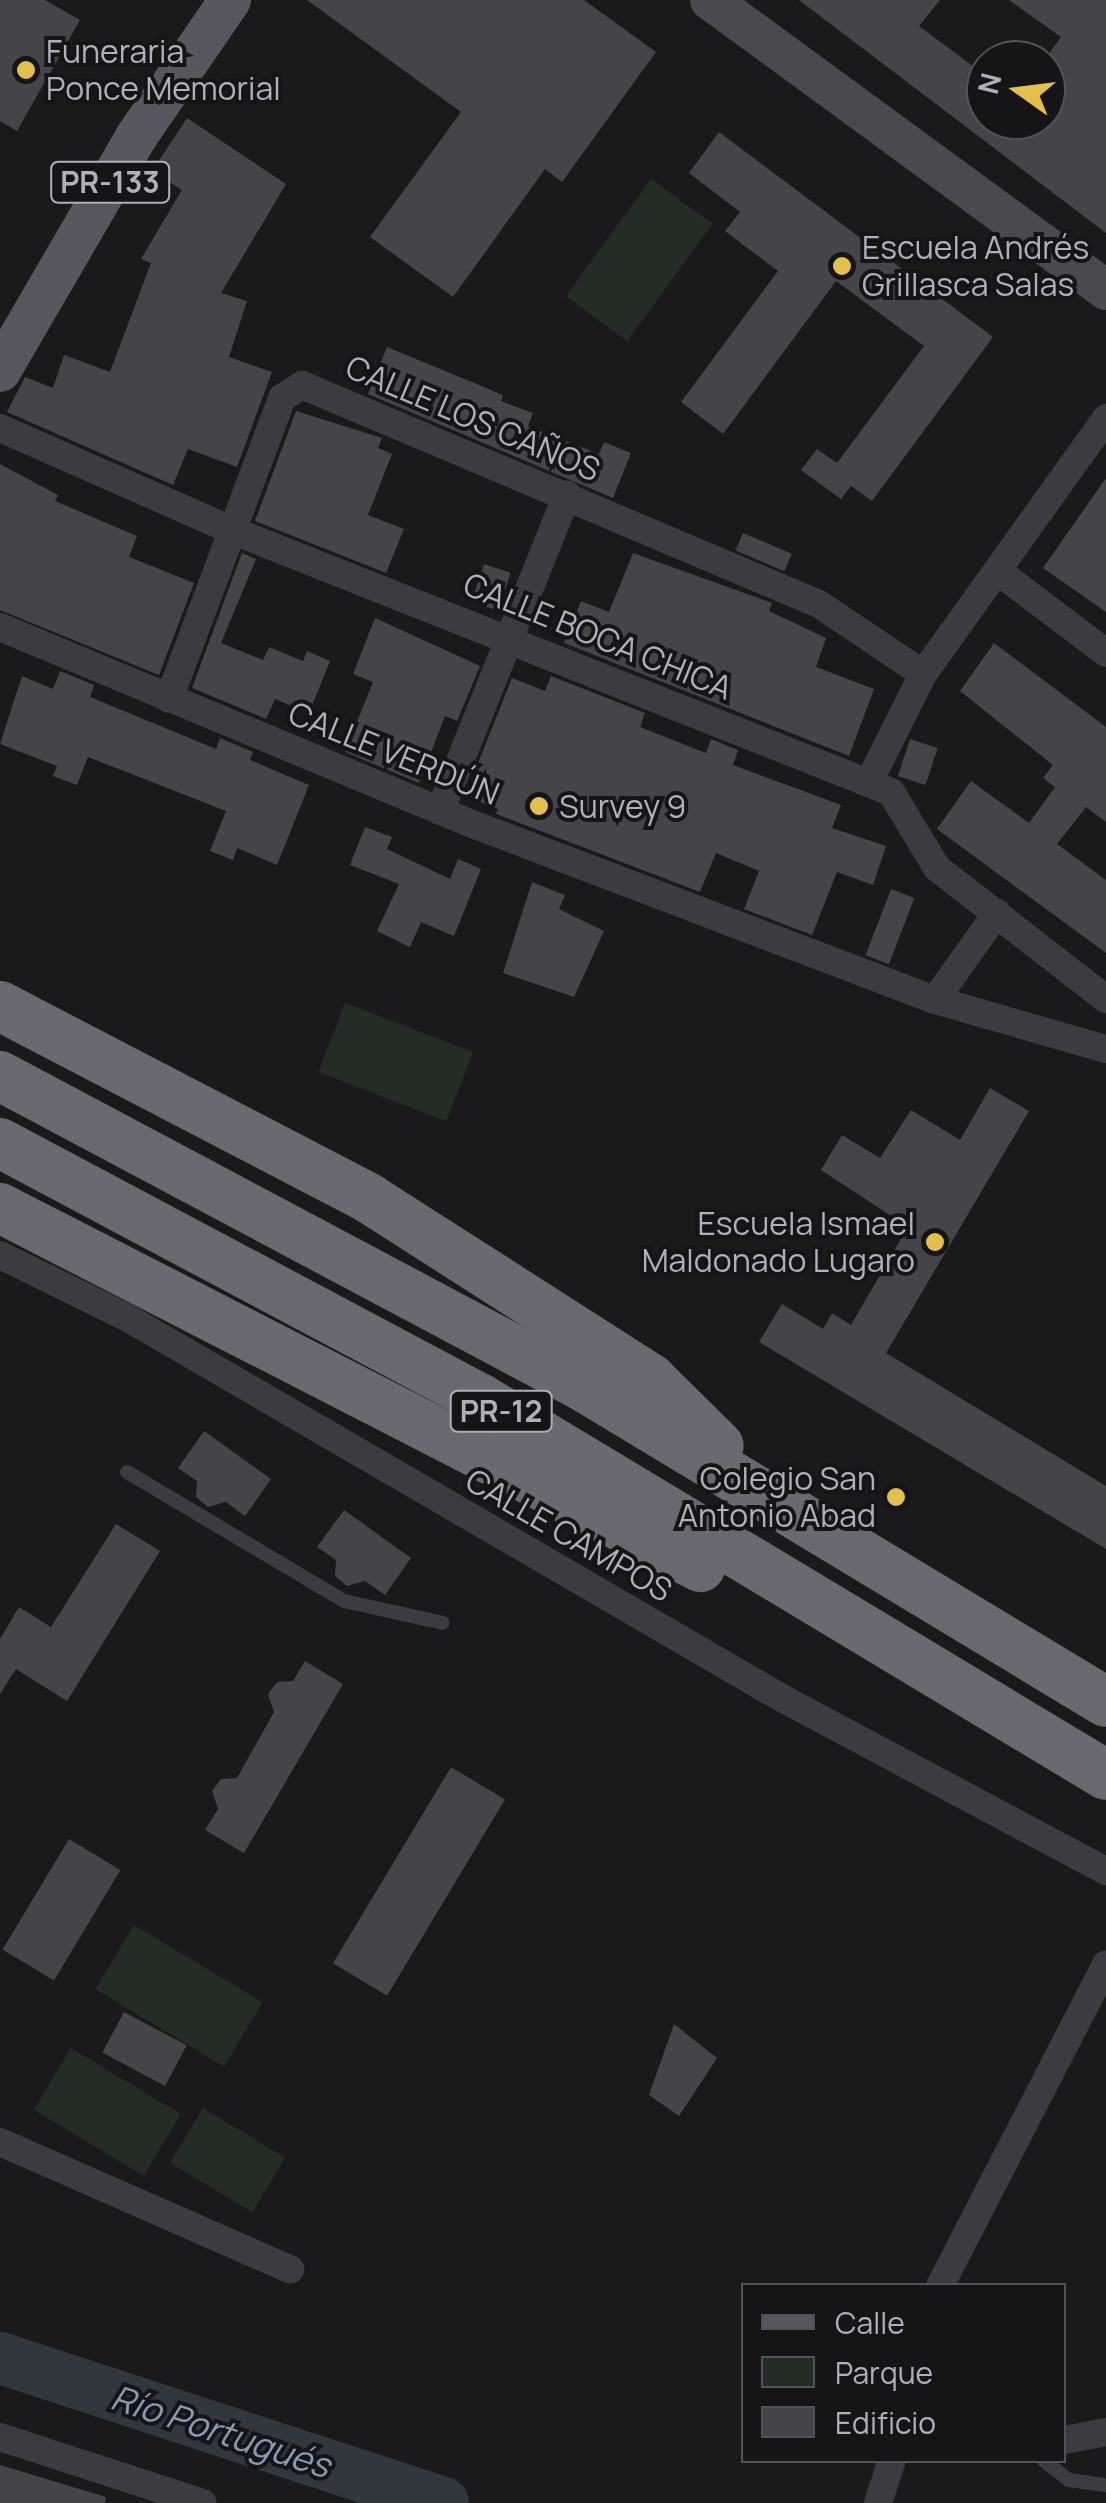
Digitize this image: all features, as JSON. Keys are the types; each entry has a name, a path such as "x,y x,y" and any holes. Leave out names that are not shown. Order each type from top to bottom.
{"highway":[{"path":"0,1006 370,1198 651,1379 760,1490"},
{"name":"PR-12","path":"0,1076 586,1388 1106,1702"},
{"name":"PR-12","path":"0,1143 481,1399 1098,1774"},
{"path":"0,1208 685,1560 810,1602"}],"main road":[{"name":"PR-133","path":"0,371 136,137 230,0"}],"street":[{"path":"710,0 1106,290"},
{"name":"CALLE LOS CAÑOS","path":"169,699 282,398 302,385 818,604 923,674"},
{"path":"869,782 923,674 1000,572 1106,418"},
{"name":"CALLE BOCA CHICA","path":"0,428 231,530 891,792 937,868 1106,999"},
{"path":"440,811 567,495"},
{"path":"1000,572 1106,653"},
{"name":"CALLE VERDÚN","path":"0,627 440,811 935,1000 1106,1049"},
{"path":"935,1000 997,913"},
{"name":"CALLE CAMPOS","path":"0,1255 128,1318 780,1697 1106,1872"},
{"path":"942,2283 1106,1964"},
{"path":"0,2142 290,2268"},
{"path":"1066,2440 1106,2432"},
{"path":"0,2437 202,2503"},
{"path":"878,2503 891,2463"}],"lane":[{"path":"127,1472 344,1601 443,1623"},
{"path":"1047,2463 1069,2480 1106,2484"}],"green space":[{"path":"651,179 712,224 627,341 566,296"},
{"path":"345,1003 473,1052 446,1121 318,1072"},
{"path":"134,1925 263,2002 224,2067 95,1989"},
{"path":"71,2048 181,2114 144,2176 34,2110"},
{"path":"203,2108 285,2157 252,2212 170,2163"}],"building":[{"name":"Funeraria Ponce Memorial","path":"0,0 45,0 80,20 17,131 0,121"},
{"path":"307,0 584,0 656,52 562,182 545,169 453,297 370,237 461,112"},
{"path":"799,0 940,0 919,26 966,61 966,127"},
{"path":"1009,0 1106,0 1106,233 983,140 1066,140 1066,40 1059,40 1061,37"},
{"path":"187,118 286,184 221,293 247,301 229,357 272,372 237,467 188,449 173,485 7,412 25,377 53,388 64,355 110,372 151,263 141,259 182,190 152,171"},
{"path":"719,132 993,337 872,501 851,486 841,499 801,470 817,449 837,463 924,346 836,281 723,434 681,402 778,271 725,231 740,212 689,173"},
{"path":"387,347 503,395 501,401 533,413 528,426 599,454 604,442 631,453 613,498 368,394"},
{"path":"296,411 382,438 378,448 392,454 368,515 404,529 386,573 255,521"},
{"path":"0,464 58,495 55,501 137,536 129,557 194,583 159,675 0,610"},
{"path":"1106,478 1106,612 1043,568"},
{"path":"743,533 792,554 784,571 736,550"},
{"path":"242,553 256,559 221,643 263,660 269,647 303,661 307,651 330,661 309,713 275,699 266,719 192,688"},
{"path":"633,553 772,603 769,611 826,638 816,667 874,689 849,756 564,643 581,601 609,612"},
{"path":"484,564 511,573 498,611 472,602"},
{"path":"375,618 480,666 457,721 445,716 419,783 345,752 373,682 353,674"},
{"path":"994,643 1106,727 1106,822 1086,807 1057,844 1106,880 1106,953 937,829 971,781 1029,823 1055,787 1043,778 1053,765 960,691"},
{"path":"60,671 94,685 90,697 216,749 220,738 253,752 250,760 309,785 277,865 237,848 233,860 210,851 226,811 88,757 77,785 53,776 57,766 0,744 22,676 53,689"},
{"path":"551,676 645,713 640,727 706,753 711,739 738,750 733,765 841,805 832,828 886,846 873,885 837,872 812,935 744,909 759,871 716,853 700,892 496,814 498,809 465,796 512,678 545,691"},
{"path":"910,739 938,748 926,785 898,776"},
{"path":"365,827 392,837 387,849 450,879 458,859 481,869 454,936 421,922 410,947 377,931 399,884 350,865"},
{"path":"532,882 565,895 559,909 604,931 574,997 503,973"},
{"path":"891,889 914,898 889,964 866,955"},
{"path":"990,1088 1029,1111 886,1353 1106,1486 1106,1549 759,1342 782,1304 823,1329 832,1313 851,1325 908,1227 821,1170 842,1135 880,1158 911,1110 960,1140"},
{"path":"204,1431 271,1479 245,1516 226,1502 208,1507 196,1497 197,1481 178,1468"},
{"path":"344,1510 411,1558 385,1595 365,1581 347,1586 335,1576 336,1560 317,1547"},
{"path":"116,1524 160,1551 67,1701 16,1669 0,1694 0,1639 19,1607 51,1627"},
{"path":"305,1661 343,1684 244,1853 205,1830 218,1809 212,1791 221,1779 237,1778 274,1712 268,1694 277,1682 293,1681"},
{"path":"451,1767 505,1799 387,1996 333,1963"},
{"path":"69,1839 120,1870 54,1980 3,1950"},
{"path":"124,2012 187,2045 165,2086 102,2053"},
{"path":"674,2024 717,2058 679,2116 649,2095"},
{"path":"0,2465 106,2497 105,2503 0,2503"}],"waterway":[{"name":"Río Portugués","path":"0,2358 443,2503"}],"place":[{"name":"Funeraria Ponce Memorial","path":"26,70"},
{"name":"Escuela Andrés Grillasca Salas","path":"842,266"},
{"name":"Survey 9","path":"539,806"},
{"name":"Escuela Ismael Maldonado Lugaro","path":"935,1242"},
{"name":"Colegio San Antonio Abad","path":"896,1497"}]}
